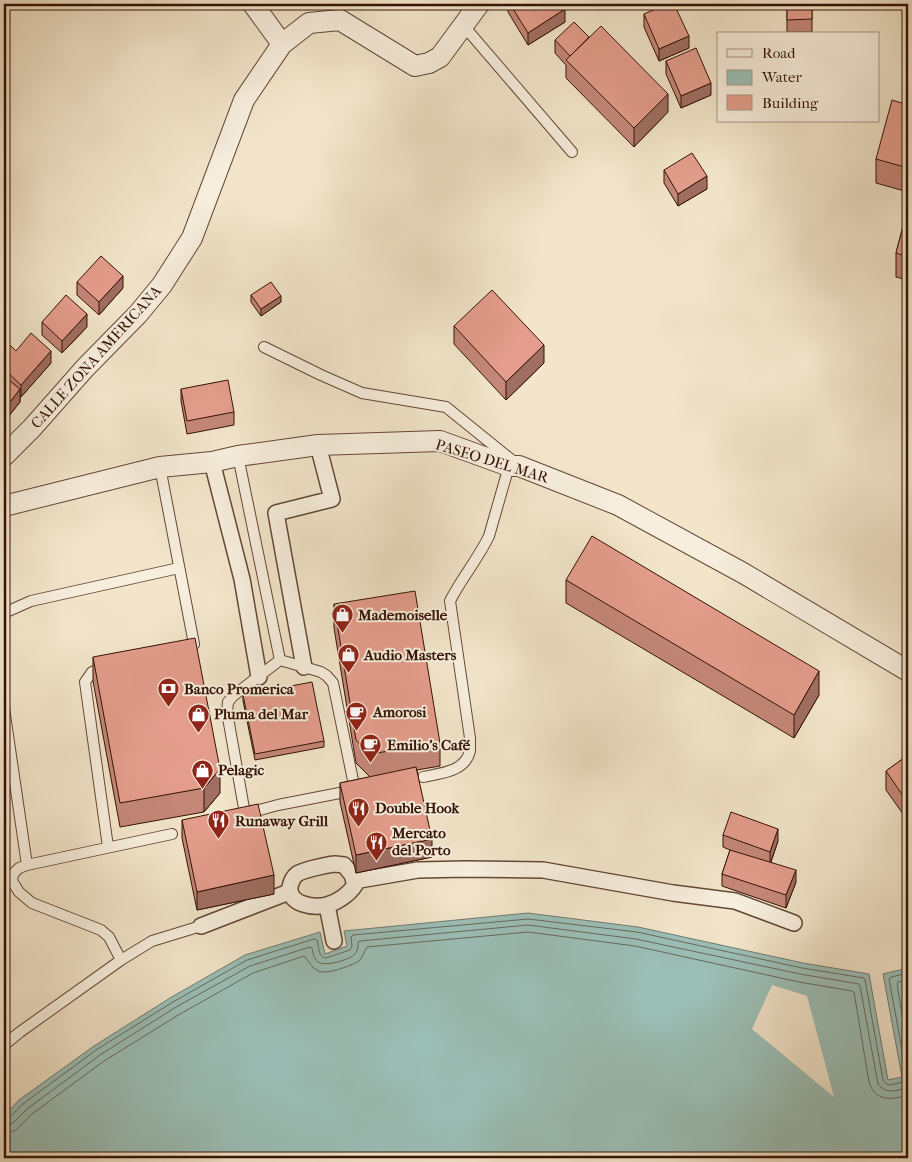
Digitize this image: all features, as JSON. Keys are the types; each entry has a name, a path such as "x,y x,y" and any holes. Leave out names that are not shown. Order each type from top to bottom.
{"street":[{"path":"252,4 282,44"},
{"name":"CALLE ZONA AMERICANA","path":"4,456 138,314 162,285 192,238 244,100 282,44 309,23 340,20 415,66 429,63 440,57 479,4"},
{"name":"PASEO DEL MAR","path":"4,506 160,466 212,462 238,456 318,445 440,441 514,466 618,505 743,573 908,671"},
{"path":"304,667 276,513 332,498 318,445"},
{"path":"212,462 242,579 258,677"},
{"path":"335,864 344,865 354,881 355,885 350,893 327,905 300,903 289,892 291,881 298,873 335,864"},
{"path":"354,881 418,870 543,870 673,893 735,901 794,923"},
{"path":"201,926 289,892"},
{"path":"327,905 334,942"}],"lane":[{"path":"463,25 572,152"},
{"path":"264,347 362,393 446,407 514,466 484,546 450,601 470,738 470,750 465,762 459,768 423,777"},
{"path":"238,456 280,660"},
{"path":"160,466 194,644 176,649"},
{"path":"4,613 32,601 179,568"},
{"path":"280,660 321,672 333,683 359,789 240,815 227,712 228,702 233,696 280,660"},
{"path":"108,847 85,682 92,672 112,665"},
{"path":"4,708 27,865"},
{"path":"121,960 109,937 101,930 32,903 19,892 12,881 13,874 19,868 27,865 172,834"},
{"path":"4,1045 121,960 152,941 201,926"}],"water":[{"path":"528,913 638,927 803,963 869,974 888,1080 902,1077 883,974 908,968 908,1158 4,1158 4,1116 19,1100 94,1046 170,998 245,955 320,932 325,954 347,946 344,931"}],"pier":[{"path":"772,985 807,996 834,1097 752,1029"}],"building":[{"path":"510,4 561,4 565,9 528,33"},
{"path":"667,4 674,4 689,36 659,49 644,14"},
{"path":"787,4 812,4 812,19 787,20"},
{"path":"574,22 589,37 570,56 555,40"},
{"path":"601,26 668,94 634,128 566,60"},
{"path":"696,48 711,83 681,96 666,61"},
{"path":"892,100 908,105 908,168 876,159"},
{"path":"692,153 707,176 678,194 664,170"},
{"path":"908,207 908,257 896,253"},
{"path":"101,256 123,276 99,302 77,282"},
{"path":"271,282 281,296 261,309 251,295"},
{"path":"492,290 544,345 506,382 454,326"},
{"path":"66,295 87,314 62,341 42,322"},
{"path":"31,333 51,351 21,385 4,369 4,350 9,344 16,351"},
{"path":"4,376 20,389 4,410"},
{"path":"228,380 234,412 187,421 181,389"},
{"path":"592,536 819,671 794,715 566,580"},
{"path":"415,591 440,743 370,754 356,740 334,604"},
{"path":"195,638 220,769 204,788 120,803 93,657"},
{"path":"312,682 324,741 255,754 243,695"},
{"path":"908,755 908,803 886,771"},
{"path":"416,767 432,839 356,855 340,783"},
{"path":"258,804 274,875 197,892 182,820"},
{"path":"731,812 778,829 770,852 723,835"},
{"path":"730,850 796,870 786,895 722,874"}],"place":[{"name":"Mademoiselle","path":"342,634"},
{"name":"Audio Masters","path":"348,674"},
{"name":"Banco Promerica","path":"168,708"},
{"name":"Amorosi","path":"357,731"},
{"name":"Pluma del Mar","path":"198,733"},
{"name":"Emilio’s Café","path":"371,764"},
{"name":"Pelagic","path":"202,789"},
{"name":"Double Hook","path":"359,827"},
{"name":"Runaway Grill","path":"219,840"},
{"name":"Mercato del Porto","path":"376,861"}]}
